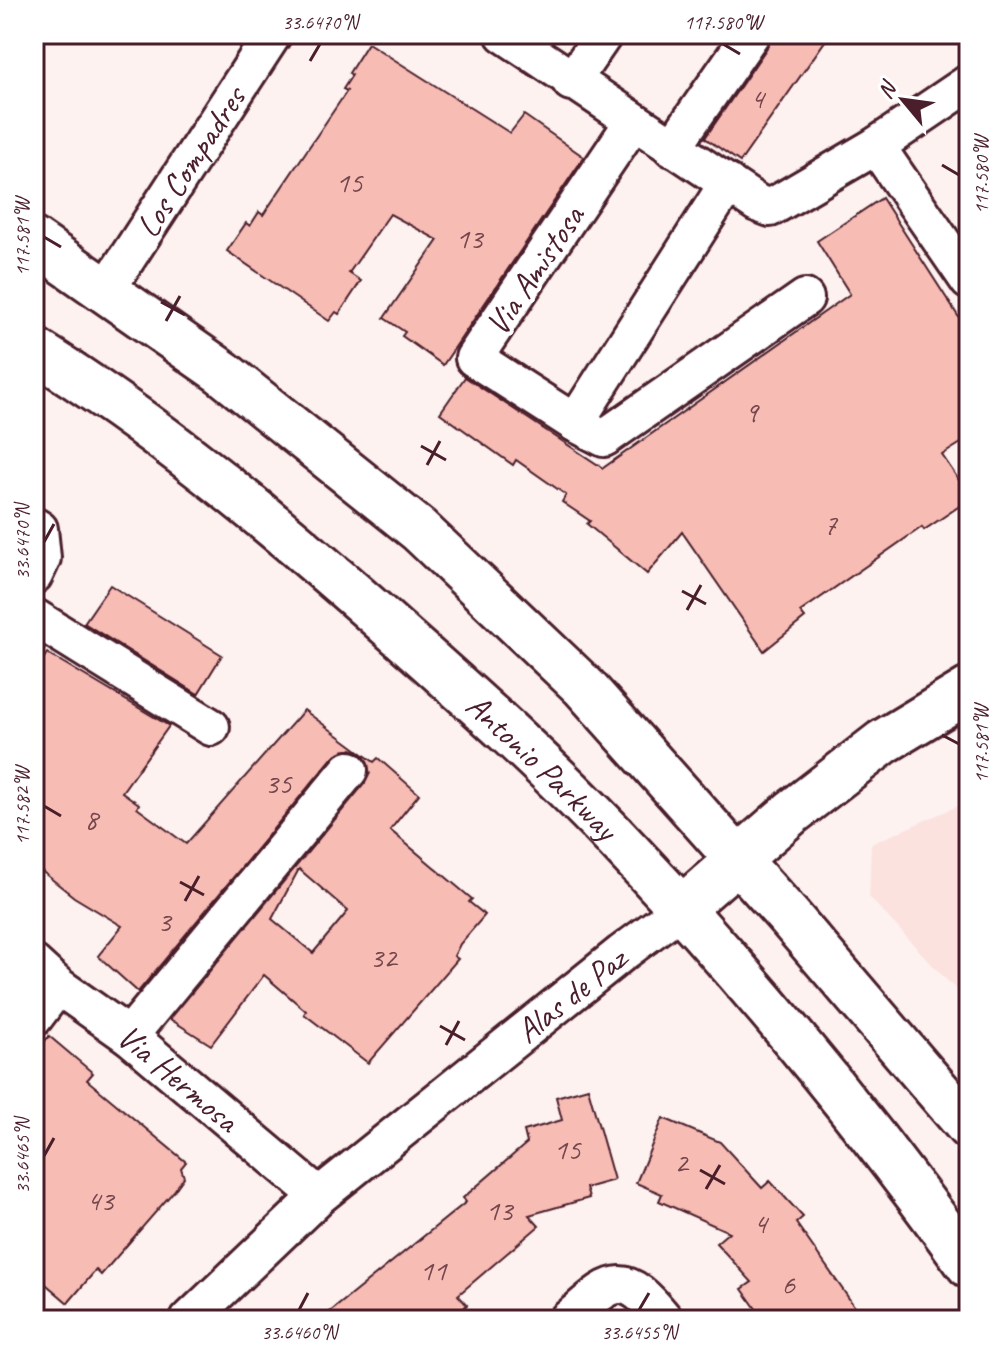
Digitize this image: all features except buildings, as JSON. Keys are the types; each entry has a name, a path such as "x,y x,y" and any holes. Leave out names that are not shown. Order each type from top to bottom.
{"main road":[{"path":"34,241 222,372 419,530 584,687 738,859 969,1127"},
{"name":"Antonio Parkway","path":"34,350 161,435 289,538 522,746 629,851 824,1075 901,1171 969,1265"},
{"name":"Alas de Paz","path":"680,910 883,742 969,690"}],"street":[{"name":"Los Compadres","path":"107,289 273,34"},
{"path":"504,34 571,82 770,208 876,146 969,83"},
{"path":"571,82 604,34"},
{"path":"672,148 751,34"},
{"name":"Via Amistosa","path":"633,122 474,358 575,423 604,438 805,298"},
{"path":"876,146 969,281"},
{"path":"575,423 728,183"},
{"path":"34,526 39,529 42,558 34,575"},
{"path":"34,617 211,727"},
{"path":"129,1036 349,770"},
{"name":"Alas de Paz","path":"189,1320 319,1196 680,910"},
{"path":"34,1018 46,975"},
{"name":"Via Hermosa","path":"46,975 129,1036 319,1196"},
{"path":"567,1320 599,1291 614,1284 628,1285 644,1295 665,1320"}],"shaded area":[{"path":"969,801 969,1004 869,897 871,844"}]}
